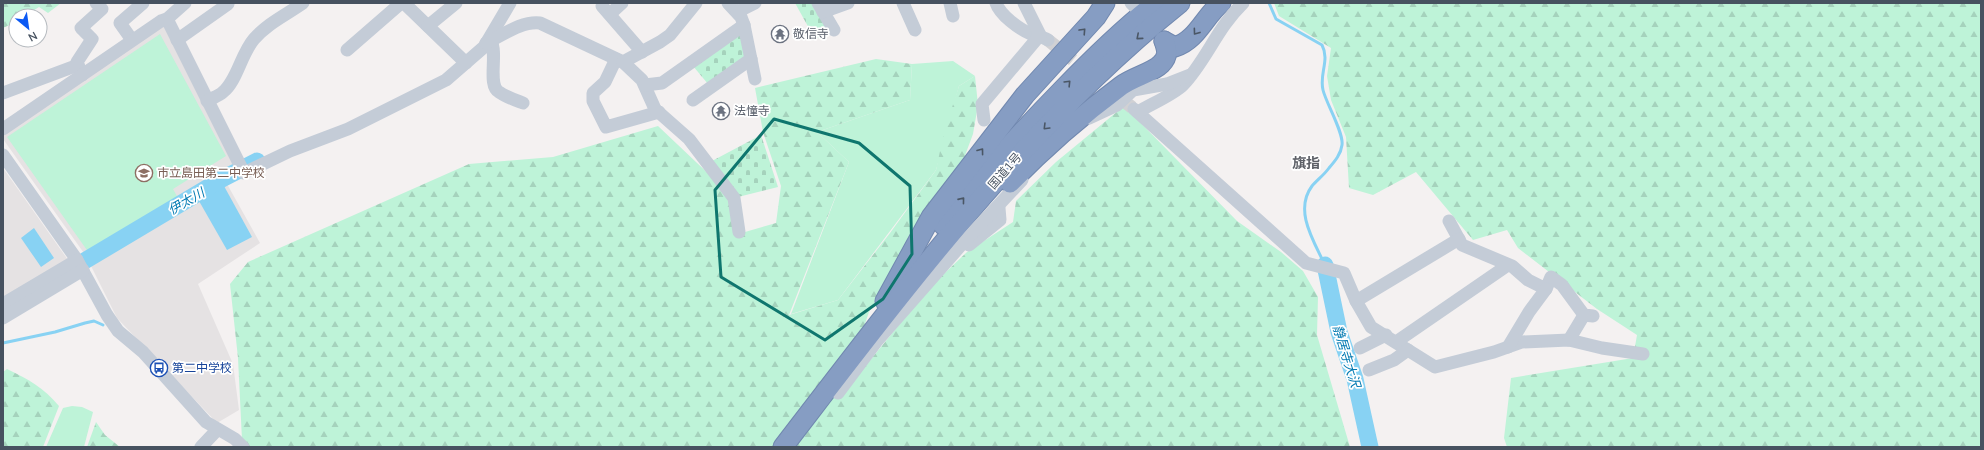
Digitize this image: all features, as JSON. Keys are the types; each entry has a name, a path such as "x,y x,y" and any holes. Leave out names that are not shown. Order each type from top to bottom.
{"highway":[{"path":"891,302 931,217 1025,95 1096,17 1105,3"},
{"name":"国道1号","path":"783,447 852,358 964,197 1036,116 1094,57 1156,3"},
{"name":"国道1号","path":"891,302 1024,150 1108,64 1180,3"},
{"path":"891,302 1047,146 1132,78 1161,64 1167,56 1168,50 1161,37 1174,47 1184,44 1194,36 1206,17 1221,3"}],"street":[{"path":"80,70 77,62 92,39 81,28 102,9 96,3"},
{"path":"3,129 80,70 132,40 161,21 167,19 185,3"},
{"path":"207,101 224,92 230,84 253,40 265,27 284,8 303,3"},
{"path":"347,50 400,3"},
{"path":"404,3 466,63"},
{"path":"428,26 456,3"},
{"path":"488,42 510,3"},
{"path":"622,3 606,10 630,40 642,52"},
{"path":"659,112 606,127 593,101 593,93 605,82 619,61 642,52 670,35 696,3"},
{"path":"755,3 733,8 744,25 755,79"},
{"path":"834,30 820,8 848,3"},
{"path":"903,3 915,30"},
{"path":"996,3 1009,19 1018,26 1031,34 1044,37"},
{"path":"1024,3 1044,37"},
{"path":"1243,3 1230,16 1182,86 1136,110 1306,263 1344,273 1356,301 1371,326 1435,367 1522,342 1570,340 1602,348 1643,354"},
{"path":"132,40 120,23 141,4"},
{"path":"177,40 228,4"},
{"path":"167,19 244,173 290,151 348,130 430,89 446,80 488,42 523,24 531,22 540,23 619,61 633,70 645,85 655,108 689,139 734,198 739,232"},
{"path":"645,85 662,83 744,25"},
{"path":"984,120 982,104 1044,37"},
{"path":"488,42 495,48 493,86 498,92 522,103"},
{"path":"693,100 751,59"},
{"path":"3,94 80,70"},
{"path":"838,393 876,342 962,244 1036,165 1091,116 1117,105 1132,90 1167,84 1190,75"},
{"path":"3,155 79,267 118,331 143,352 206,422 217,430 235,439 243,447"},
{"path":"962,244 966,248 1000,220 999,208"},
{"path":"1449,221 1462,245 1512,266 1528,280 1546,290"},
{"path":"1356,301 1459,239"},
{"path":"1360,348 1391,339 1508,265"},
{"path":"3,304 79,267"},
{"path":"3,311 79,267"},
{"path":"3,318 79,267"},
{"path":"1508,347 1529,312 1546,290 1551,277 1562,285 1588,316 1570,340"},
{"path":"1369,370 1394,360 1408,350"},
{"path":"200,447 217,430"}],"highlighted area":[{"path":"774,119 859,143 910,186 912,254 883,299 825,340 721,277 715,190"}],"shaded area":[{"path":"164,24 235,166 222,175 260,243 198,284 233,364 239,410 217,423 117,318 86,256 3,139 3,134"},
{"path":"3,168 68,260 3,301"}],"green space":[{"path":"3,3 61,3 48,13 48,8 8,8 8,26 3,28"},
{"path":"795,3 815,3 829,32 815,39"},
{"path":"1274,3 1981,3 1981,447 1507,447 1504,438 1511,378 1633,358 1637,335 1597,309 1518,248 1507,230 1473,240 1416,172 1373,195 1349,188 1346,137 1331,100 1327,76 1331,48 1279,16"},
{"path":"741,33 746,58 708,84 693,66"},
{"path":"160,34 226,156 173,189 178,198 89,253 7,137"},
{"path":"876,59 912,64 910,100 817,132 849,162 789,315 838,300 936,170 944,132 959,86 975,76 978,105 973,134 960,169 920,225 869,312 840,397 930,287 967,252 1013,222 1016,201 1056,162 1124,106 1237,221 1281,252 1303,271 1318,297 1317,335 1350,447 250,447 242,440 238,358 230,284 248,262 469,164 553,157 658,126 734,198 738,234 776,223 781,186 763,132 755,88"},
{"path":"953,61 975,76 959,86 936,170 838,300 791,314 849,162 817,132 910,100 912,64"},
{"path":"761,135 778,187 734,198 712,161"},
{"path":"7,369 35,384 48,394 59,406 43,447 3,447 3,372"},
{"path":"72,406 82,407 93,412 84,447 46,447 63,408"},
{"path":"96,422 105,435 120,447 87,447"}],"water":[{"path":"224,186 252,237 227,250 199,201"},
{"path":"34,228 54,258 41,267 21,238"}],"waterway":[{"path":"1269,3 1276,19 1322,45 1324,51 1325,62 1322,78 1323,90 1338,126 1342,145 1335,160 1312,186 1307,195 1305,205 1307,225 1324,263"},
{"name":"伊太川","path":"66,272 222,179 257,161"},
{"name":"静居寺大沢","path":"1325,265 1339,332 1355,379 1370,447"},
{"path":"3,343 55,332 94,321 103,325"}],"tunnel":[{"path":"1048,40 1134,109"}],"place":[{"name":"敬信寺","path":"780,34"},
{"name":"法憧寺","path":"721,111"},
{"name":"市立島田第二中学校","path":"144,173"},
{"name":"第二中学校","path":"159,368"}],"district":[{"name":"旗指","path":"1306,163"}]}
